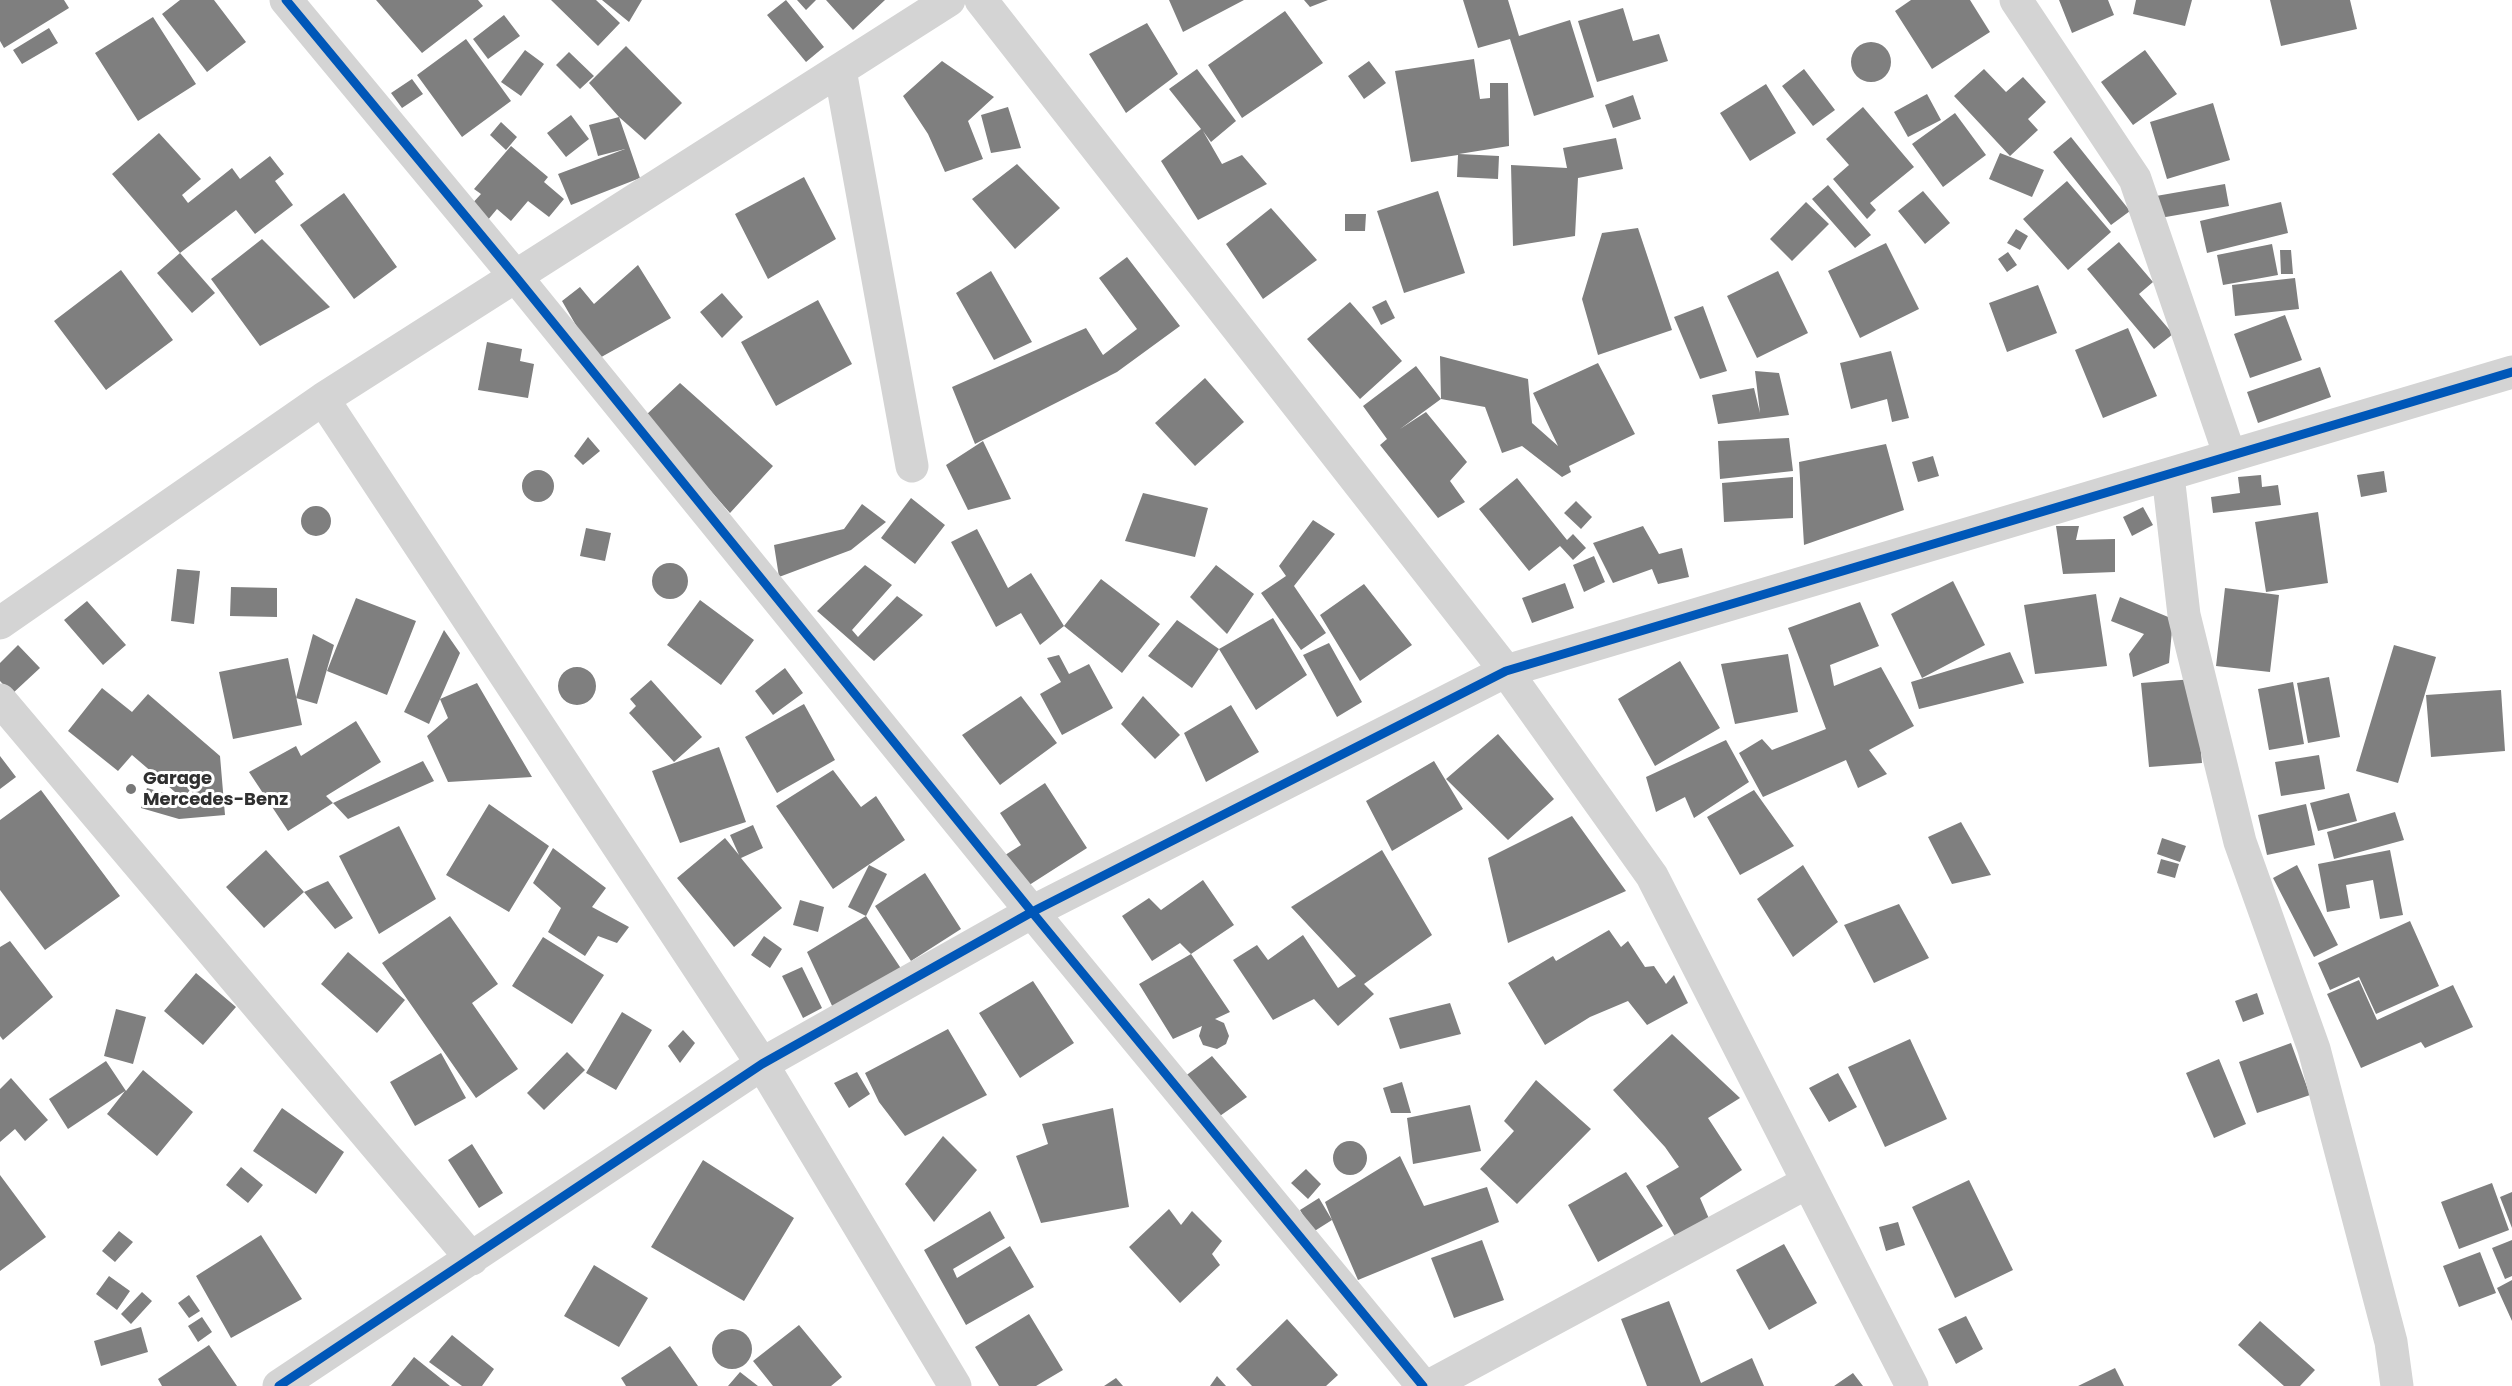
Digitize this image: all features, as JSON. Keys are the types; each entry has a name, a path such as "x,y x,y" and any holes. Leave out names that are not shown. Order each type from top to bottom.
{"street":[{"path":"286,0 516,276 1032,912 1423,1386"},
{"path":"0,623 324,399 949,0"},
{"path":"981,0 1506,671 1652,876 1912,1386"},
{"path":"2016,0 2135,179 2230,456"},
{"path":"840,70 912,466"},
{"path":"279,1386 762,1064 1032,912 1506,671 2512,372"},
{"path":"324,399 762,1064 955,1386"},
{"path":"2168,475 2184,615 2232,808 2241,842 2314,1049 2391,1342 2397,1386"},
{"path":"0,700 472,1259"},
{"path":"1429,1386 1808,1182"}],"building":[{"path":"0,0 64,0 69,8 4,48 0,41"},
{"path":"180,0 214,0 246,42 207,72 162,14"},
{"path":"376,0 478,0 483,6 422,53"},
{"path":"551,0 596,0 620,23 598,46"},
{"path":"602,0 642,0 629,22"},
{"path":"786,0 824,47 806,62 767,15"},
{"path":"797,0 816,0 806,10"},
{"path":"826,0 885,0 853,30"},
{"path":"1169,0 1244,0 1183,32"},
{"path":"1304,0 1328,0 1310,7"},
{"path":"1463,0 1508,0 1519,36 1570,20 1594,97 1534,116 1510,39 1478,48"},
{"path":"1911,0 1970,0 1990,32 1932,69 1895,11"},
{"path":"2059,0 2108,0 2114,15 2072,33"},
{"path":"2136,0 2192,0 2185,26 2133,14"},
{"path":"2270,0 2350,0 2357,29 2281,46"},
{"path":"1623,8 1633,41 1659,34 1668,61 1597,82 1578,21"},
{"path":"1285,11 1323,63 1242,118 1208,65"},
{"path":"504,15 520,36 488,59 473,39"},
{"path":"153,17 196,84 138,121 95,53"},
{"path":"1147,23 1178,74 1126,113 1089,54"},
{"path":"49,28 58,43 22,64 13,50"},
{"path":"466,39 511,101 462,137 417,75"},
{"path":"1871,42 1885,48 1891,62 1885,76 1871,82 1857,76 1851,62 1857,48"},
{"path":"626,46 682,103 645,140 619,117 589,83"},
{"path":"525,50 544,64 521,96 501,82"},
{"path":"2145,50 2177,94 2133,125 2101,82"},
{"path":"569,52 594,76 580,89 556,65"},
{"path":"1474,59 1480,99 1490,98 1490,83 1508,83 1509,146 1459,154 1499,156 1498,179 1457,177 1458,155 1411,162 1395,71"},
{"path":"942,61 994,97 968,121 983,159 945,172 928,134 903,96"},
{"path":"1369,61 1386,83 1364,99 1348,76"},
{"path":"1197,69 1236,121 1211,142 1203,131 1222,164 1242,155 1267,184 1198,220 1161,161 1201,129 1169,89"},
{"path":"1804,69 1835,110 1813,126 1782,86"},
{"path":"1984,69 2006,92 2023,77 2046,102 2028,119 2038,130 2010,156 1954,96"},
{"path":"412,79 423,94 402,108 391,93"},
{"path":"1766,84 1796,133 1750,161 1720,113"},
{"path":"1927,94 1941,120 1908,137 1894,112"},
{"path":"1633,95 1641,119 1613,128 1605,105"},
{"path":"2213,103 2230,160 2167,179 2150,122"},
{"path":"1008,107 1021,148 991,153 981,115"},
{"path":"1863,107 1914,167 1870,203 1876,210 1867,219 1833,179 1849,165 1826,139"},
{"path":"1955,113 1986,155 1943,187 1912,144"},
{"path":"571,115 589,139 566,157 547,133"},
{"path":"619,117 640,178 571,205 558,174 625,149 598,156 589,125"},
{"path":"501,122 517,137 506,150 490,135"},
{"path":"159,133 201,179 182,195 188,203 232,168 240,179 270,156 284,174 275,181 293,205 255,234 236,210 180,253 112,174"},
{"path":"2071,137 2130,211 2111,225 2053,152"},
{"path":"1616,138 1623,169 1578,178 1575,236 1513,246 1511,165 1567,168 1563,148"},
{"path":"511,146 548,177 544,182 564,199 549,217 528,201 511,221 497,209 487,221 469,207 481,194 474,189"},
{"path":"2000,153 2044,170 2032,197 1989,179"},
{"path":"1017,164 1060,208 1015,249 972,199"},
{"path":"804,177 836,239 768,279 735,214"},
{"path":"2067,181 2111,232 2068,270 2023,219"},
{"path":"2225,184 2229,206 2160,218 2156,196"},
{"path":"1828,185 1871,235 1855,248 1812,199"},
{"path":"1438,191 1465,273 1404,293 1377,211"},
{"path":"1923,191 1950,223 1925,244 1898,211"},
{"path":"344,193 397,267 354,299 300,225"},
{"path":"1806,202 1829,224 1792,261 1770,239"},
{"path":"2281,202 2288,233 2207,253 2200,221"},
{"path":"1271,208 1317,260 1263,299 1226,244"},
{"path":"1345,214 1366,214 1365,231 1345,231"},
{"path":"1638,228 1672,330 1598,355 1582,299 1602,233"},
{"path":"2016,229 2028,236 2020,250 2007,243"},
{"path":"262,239 330,307 260,346 211,279"},
{"path":"2119,242 2153,282 2139,294 2173,334 2154,349 2087,269"},
{"path":"1886,243 1919,309 1860,338 1828,271"},
{"path":"2272,244 2278,275 2223,285 2217,255"},
{"path":"2280,250 2291,250 2293,274 2281,274"},
{"path":"2008,252 2017,265 2007,272 1998,259"},
{"path":"180,253 215,293 192,313 157,273"},
{"path":"1127,257 1180,326 1117,372 975,444 952,387 1086,328 1103,355 1137,329 1099,278"},
{"path":"638,265 671,318 596,360 562,301 580,287 594,304"},
{"path":"121,270 173,340 106,390 54,321"},
{"path":"991,271 1032,342 994,360 956,293"},
{"path":"1778,271 1808,333 1757,358 1727,296"},
{"path":"2295,278 2299,309 2235,316 2232,285"},
{"path":"2038,285 2057,333 2007,352 1989,303"},
{"path":"722,293 743,317 722,338 700,312"},
{"path":"818,300 852,364 776,406 741,342"},
{"path":"1386,300 1395,318 1381,325 1372,307"},
{"path":"1350,302 1402,361 1360,399 1307,339"},
{"path":"1703,306 1727,371 1700,379 1674,317"},
{"path":"2285,315 2302,360 2250,378 2234,334"},
{"path":"2128,328 2157,396 2103,418 2075,350"},
{"path":"487,342 522,349 520,361 534,364 528,398 478,390"},
{"path":"1891,351 1909,418 1892,422 1887,399 1851,409 1840,363"},
{"path":"1440,356 1528,379 1532,423 1558,446 1533,393 1598,363 1635,434 1569,466 1571,472 1562,477 1522,446 1502,453 1485,407 1441,399"},
{"path":"1416,366 1441,399 1400,429 1426,412 1467,462 1450,481 1465,502 1438,518 1380,445 1387,439 1363,406"},
{"path":"2320,367 2331,397 2258,423 2247,392"},
{"path":"1755,371 1779,373 1789,415 1718,424 1712,395 1754,388 1760,413"},
{"path":"1205,378 1244,422 1195,466 1155,423"},
{"path":"680,383 773,466 730,513 645,416"},
{"path":"588,437 600,451 583,465 574,456"},
{"path":"1789,438 1793,471 1720,479 1718,441"},
{"path":"983,441 1011,499 968,510 946,465"},
{"path":"1886,444 1904,510 1804,545 1799,462"},
{"path":"1933,456 1939,476 1918,482 1912,462"},
{"path":"538,470 550,474 554,486 550,498 538,502 526,498 522,486 526,474"},
{"path":"2384,471 2387,492 2361,497 2357,475"},
{"path":"2261,475 2262,487 2278,485 2281,505 2213,513 2211,497 2240,493 2238,477"},
{"path":"1793,477 1793,518 1724,522 1722,483"},
{"path":"1517,478 1567,540 1573,534 1586,548 1573,560 1560,546 1529,571 1479,509"},
{"path":"1143,493 1208,508 1195,557 1125,541"},
{"path":"911,498 945,525 915,564 881,538"},
{"path":"1576,501 1592,517 1581,529 1564,513"},
{"path":"862,504 886,522 851,550 779,577 774,545 844,529"},
{"path":"316,506 327,510 331,521 327,532 316,536 305,532 301,521 305,510"},
{"path":"2143,507 2153,525 2132,536 2123,517"},
{"path":"2318,512 2328,583 2266,592 2255,522"},
{"path":"1313,520 1335,534 1294,586 1326,633 1301,650 1261,593 1286,576 1279,566"},
{"path":"1643,526 1659,554 1682,548 1689,577 1658,584 1652,569 1613,583 1593,543"},
{"path":"2056,526 2079,526 2076,540 2115,539 2115,572 2063,574"},
{"path":"586,528 611,533 605,561 580,556"},
{"path":"977,529 1008,588 1031,573 1064,626 1040,645 1021,613 996,627 951,542"},
{"path":"1594,556 1605,582 1584,592 1573,565"},
{"path":"670,563 683,568 688,581 683,594 670,599 657,594 652,581 657,568"},
{"path":"865,565 892,585 852,630 858,637 897,596 923,615 874,661 817,611"},
{"path":"1216,565 1254,594 1227,634 1190,597"},
{"path":"177,569 200,571 194,624 171,621"},
{"path":"1101,579 1160,624 1122,673 1064,626"},
{"path":"1953,581 1985,645 1922,678 1891,614"},
{"path":"1565,583 1574,608 1532,623 1522,598"},
{"path":"1364,584 1412,645 1360,681 1320,615"},
{"path":"231,587 277,588 277,617 230,616"},
{"path":"2225,588 2279,595 2270,672 2216,666"},
{"path":"2096,594 2107,666 2035,674 2024,605"},
{"path":"2120,597 2173,619 2169,663 2133,677 2129,654 2144,634 2111,621"},
{"path":"356,598 416,621 387,695 327,671"},
{"path":"700,600 754,640 721,685 667,645"},
{"path":"87,601 126,645 103,665 64,620"},
{"path":"1860,602 1879,646 1830,665 1834,686 1881,667 1914,726 1869,750 1887,774 1858,788 1846,760 1763,797 1739,753 1762,739 1772,750 1826,729 1788,628"},
{"path":"1273,618 1307,675 1256,710 1219,649"},
{"path":"1177,620 1219,649 1192,688 1148,656"},
{"path":"444,630 460,653 429,724 404,712"},
{"path":"313,634 334,645 317,704 296,698"},
{"path":"1329,643 1362,702 1337,717 1303,655"},
{"path":"18,645 40,668 12,694 0,681 0,663"},
{"path":"2394,645 2436,657 2398,783 2356,771"},
{"path":"2010,652 2024,683 1919,709 1911,682"},
{"path":"1788,654 1798,712 1735,724 1721,664"},
{"path":"1059,655 1069,674 1089,664 1113,708 1062,735 1040,694 1061,682 1047,658"},
{"path":"288,658 302,725 233,739 219,672"},
{"path":"1680,661 1720,728 1655,766 1618,699"},
{"path":"577,667 590,673 596,686 590,699 577,705 564,699 558,686 564,673"},
{"path":"785,668 803,693 773,715 755,691"},
{"path":"2329,677 2340,737 2308,743 2297,683"},
{"path":"2194,679 2202,763 2149,767 2141,683"},
{"path":"651,680 702,737 674,762 629,713 636,706 630,699"},
{"path":"2293,682 2304,744 2269,750 2258,689"},
{"path":"477,683 532,777 448,782 427,736 448,718 440,699"},
{"path":"102,688 132,712 148,694 220,756 225,815 179,819 141,808 147,788 182,798 132,755 118,771 68,731","holes":["191,789 195,801 183,798"]},
{"path":"2501,690 2505,751 2431,757 2426,695"},
{"path":"1021,696 1057,743 1000,785 962,735"},
{"path":"1143,696 1180,735 1155,759 1121,724"},
{"path":"804,704 835,760 777,793 745,737"},
{"path":"1231,705 1259,752 1206,782 1184,733"},
{"path":"356,721 381,762 326,796 333,803 288,831 249,772 296,746 301,756"},
{"path":"1498,734 1554,799 1508,840 1446,779"},
{"path":"1726,740 1749,782 1694,818 1685,797 1656,812 1646,777"},
{"path":"719,747 746,822 680,843 652,771"},
{"path":"2319,755 2325,789 2281,796 2275,762"},
{"path":"0,756 16,777 0,789"},
{"path":"423,761 434,781 348,819 333,803"},
{"path":"1434,761 1463,809 1392,851 1366,801"},
{"path":"833,770 861,807 876,796 905,840 833,889 776,806"},
{"path":"1045,783 1087,848 1023,889 1002,857 1021,845 1000,813"},
{"path":"41,790 120,896 45,950 0,890 0,820"},
{"path":"1754,790 1794,846 1740,875 1707,817"},
{"path":"2349,793 2357,821 2318,831 2310,803"},
{"path":"489,804 549,846 509,912 446,875"},
{"path":"2306,804 2315,845 2267,855 2258,815"},
{"path":"2395,812 2404,840 2334,859 2327,832"},
{"path":"1572,816 1626,891 1508,943 1488,858"},
{"path":"1961,822 1991,875 1952,884 1928,837"},
{"path":"753,825 763,848 741,858 782,908 734,947 677,878 725,838 739,855 730,835"},
{"path":"399,826 436,899 379,934 339,856"},
{"path":"2162,838 2186,846 2180,862 2157,854"},
{"path":"553,848 606,888 592,907 629,927 617,943 598,936 585,956 548,932 561,908 533,883"},
{"path":"266,850 304,892 264,928 226,887"},
{"path":"1382,850 1432,935 1364,984 1374,994 1338,1026 1314,999 1273,1020 1233,960 1257,945 1268,960 1303,935 1338,988 1356,976 1291,907"},
{"path":"2390,850 2403,915 2380,919 2373,880 2346,885 2350,908 2327,912 2318,864"},
{"path":"2161,859 2179,864 2175,878 2157,873"},
{"path":"869,865 887,874 866,916 848,907"},
{"path":"1803,865 1838,922 1793,957 1757,899"},
{"path":"2297,865 2338,945 2314,957 2273,878"},
{"path":"925,873 961,929 911,961 875,906"},
{"path":"1203,880 1234,925 1191,954 1180,943 1152,961 1122,916 1149,898 1161,910"},
{"path":"328,881 353,918 335,929 304,892"},
{"path":"800,900 824,907 818,932 793,925"},
{"path":"1899,904 1929,958 1874,983 1844,925"},
{"path":"450,916 498,984 472,1003 518,1069 476,1098 382,963"},
{"path":"866,916 902,970 834,1010 807,952"},
{"path":"2410,921 2439,986 2376,1014 2359,977 2330,990 2318,963"},
{"path":"1609,930 1621,947 1628,941 1645,967 1654,966 1666,984 1674,975 1688,1003 1647,1025 1628,1001 1590,1017 1545,1045 1508,983 1553,956 1556,961"},
{"path":"764,936 782,949 770,968 751,955"},
{"path":"543,937 604,975 572,1024 512,986"},
{"path":"10,941 53,997 3,1040 0,1036 0,947"},
{"path":"348,952 405,1000 377,1033 321,984"},
{"path":"1191,954 1230,1012 1215,1019 1224,1023 1229,1036 1226,1044 1217,1049 1203,1045 1199,1036 1202,1026 1173,1039 1139,984"},
{"path":"802,967 822,1008 803,1018 782,976"},
{"path":"196,973 236,1007 203,1045 164,1011"},
{"path":"2359,980 2377,1020 2453,985 2473,1027 2425,1048 2421,1042 2361,1068 2327,994"},
{"path":"1033,981 1074,1043 1020,1078 979,1013"},
{"path":"2257,993 2264,1014 2243,1022 2235,1001"},
{"path":"1450,1003 1461,1034 1400,1049 1389,1018"},
{"path":"116,1009 146,1017 133,1064 104,1056"},
{"path":"622,1012 652,1030 616,1090 586,1073"},
{"path":"948,1029 987,1095 905,1136 879,1102 865,1073"},
{"path":"683,1030 695,1043 680,1063 668,1046"},
{"path":"1672,1034 1740,1098 1708,1118 1742,1170 1700,1198 1710,1221 1677,1240 1646,1186 1679,1167 1665,1147 1613,1090"},
{"path":"1910,1039 1947,1119 1885,1147 1848,1067"},
{"path":"2291,1043 2310,1095 2257,1113 2239,1062"},
{"path":"567,1052 585,1070 544,1110 527,1093"},
{"path":"441,1053 466,1098 415,1126 390,1082"},
{"path":"1212,1056 1247,1097 1217,1118 1184,1077"},
{"path":"2219,1059 2246,1124 2214,1138 2186,1073"},
{"path":"106,1061 126,1091 143,1070 193,1112 157,1156 107,1114 125,1091 68,1129 49,1099"},
{"path":"857,1072 870,1094 849,1108 834,1083"},
{"path":"1838,1073 1857,1107 1829,1122 1809,1088"},
{"path":"11,1078 48,1120 25,1141 15,1129 0,1142 0,1089"},
{"path":"1536,1080 1591,1129 1517,1204 1480,1169 1514,1131 1504,1121"},
{"path":"1402,1082 1411,1113 1391,1113 1383,1088"},
{"path":"1470,1105 1481,1151 1413,1164 1407,1118"},
{"path":"282,1108 344,1152 316,1194 253,1151"},
{"path":"1113,1108 1129,1207 1041,1223 1016,1156 1048,1144 1042,1124"},
{"path":"943,1136 977,1170 934,1222 905,1184"},
{"path":"1350,1141 1362,1146 1367,1158 1362,1170 1350,1175 1338,1170 1333,1158 1338,1146"},
{"path":"472,1144 503,1193 479,1208 448,1160"},
{"path":"1400,1156 1424,1206 1487,1187 1499,1222 1358,1280 1325,1202"},
{"path":"703,1160 794,1218 744,1301 651,1247"},
{"path":"241,1167 263,1185 248,1203 226,1185"},
{"path":"1306,1169 1321,1184 1308,1199 1291,1183"},
{"path":"1626,1172 1663,1226 1598,1262 1568,1205"},
{"path":"0,1175 46,1237 0,1271"},
{"path":"1969,1180 2013,1270 1955,1298 1912,1207"},
{"path":"2492,1183 2509,1230 2459,1249 2441,1202"},
{"path":"2512,1192 2512,1228 2500,1197"},
{"path":"1319,1198 1332,1220 1313,1232 1300,1210"},
{"path":"1169,1209 1181,1225 1192,1211 1222,1241 1212,1254 1220,1265 1180,1303 1129,1247"},
{"path":"990,1211 1005,1238 953,1269 957,1278 1010,1246 1034,1287 966,1325 924,1250"},
{"path":"1898,1222 1905,1245 1886,1251 1879,1227"},
{"path":"119,1231 133,1242 115,1262 102,1251"},
{"path":"261,1235 302,1299 231,1338 196,1276"},
{"path":"1482,1240 1504,1300 1454,1318 1431,1258"},
{"path":"2512,1240 2512,1276 2505,1279 2492,1248"},
{"path":"1784,1244 1817,1303 1769,1330 1736,1270"},
{"path":"2480,1252 2496,1293 2459,1307 2443,1266"},
{"path":"594,1265 648,1298 619,1347 564,1316"},
{"path":"109,1276 130,1291 117,1310 96,1294"},
{"path":"2512,1280 2512,1321 2497,1288"},
{"path":"142,1292 152,1301 131,1324 121,1314"},
{"path":"189,1295 200,1311 189,1318 178,1303"},
{"path":"1669,1301 1701,1383 1752,1358 1764,1386 1647,1386 1621,1319"},
{"path":"1029,1314 1063,1370 1036,1386 999,1386 975,1347"},
{"path":"1966,1316 1983,1349 1956,1364 1938,1329"},
{"path":"202,1317 212,1332 198,1342 188,1326"},
{"path":"1287,1319 1338,1375 1326,1386 1252,1386 1236,1369"},
{"path":"2260,1321 2315,1370 2300,1386 2284,1386 2238,1345"},
{"path":"799,1325 842,1377 831,1386 773,1386 753,1361"},
{"path":"141,1327 148,1352 101,1366 94,1341"},
{"path":"732,1329 740,1330 746,1335 751,1341 751,1357 746,1363 740,1368 732,1369 724,1368 718,1363 713,1357 712,1349 713,1341 718,1335 724,1330"},
{"path":"452,1335 494,1369 482,1386 462,1386 429,1362"},
{"path":"209,1345 237,1386 162,1386 158,1379"},
{"path":"670,1346 698,1386 626,1386 621,1378"},
{"path":"414,1357 450,1386 391,1386"},
{"path":"2115,1368 2124,1386 2078,1386"},
{"path":"740,1372 758,1386 728,1386"},
{"path":"1853,1373 1863,1386 1834,1386"},
{"path":"1217,1376 1226,1386 1210,1386"},
{"path":"1116,1378 1123,1386 1104,1386"}],"cycle path":[{"path":"286,0 516,277 1032,912 1423,1386"},
{"path":"279,1386 762,1064 1032,912 1506,671 2512,372"}],"place":[{"name":"Garage Mercedes-Benz","path":"131,789"}]}
